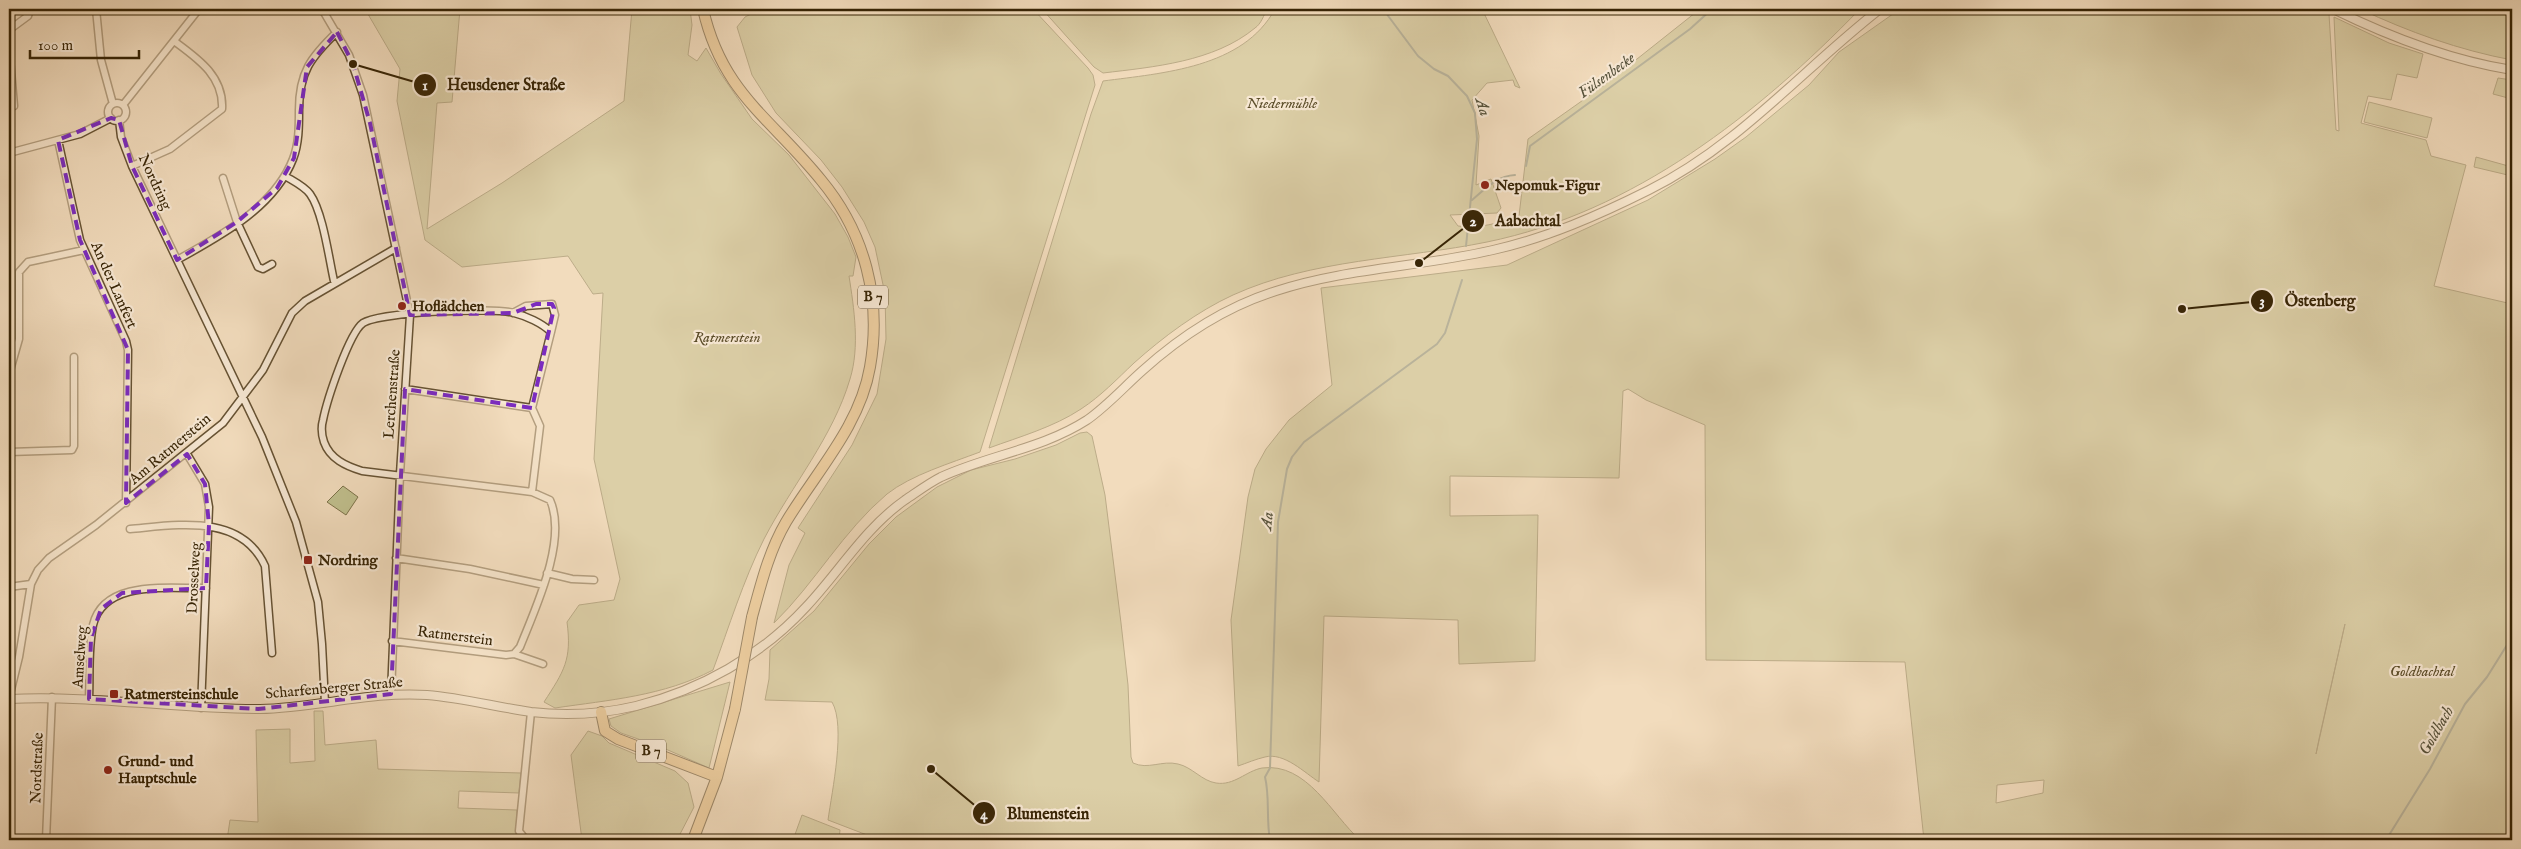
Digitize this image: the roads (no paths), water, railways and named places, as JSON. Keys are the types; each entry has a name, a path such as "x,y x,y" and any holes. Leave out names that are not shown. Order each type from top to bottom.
{"main road":[{"name":"B 7","path":"693,840 717,777 735,709 752,617 762,577 785,523 842,438 864,390 872,348 874,318 873,295 862,250 844,211 822,180 741,93 725,68 713,42 703,9"},
{"name":"B 7","path":"601,712 605,731 618,739 717,777"}],"street":[{"path":"9,30 28,16 30,9"},
{"path":"96,9 101,60 112,104 109,110 111,118"},
{"path":"122,105 199,9"},
{"name":"Lerchenstraße","path":"322,9 338,32 353,64 363,95 410,315 400,474 391,694"},
{"name":"Scharfenberger Straße","path":"9,698 52,697 201,708 280,708 391,694 455,698 531,712 568,714 601,712 632,707 669,697 731,668 762,648 806,608 873,529 900,503 938,478 1045,442 1086,420 1188,333 1235,306 1278,290 1325,278 1493,250 1554,232 1596,216 1655,187 1732,137 1880,9"},
{"path":"2333,9 2387,35 2420,47 2464,60 2512,70"},
{"path":"177,260 260,206 277,188 285,176 295,149 299,132 299,103 306,67 315,53 338,32"},
{"path":"132,166 170,149 222,109 222,102 211,72 201,61 174,41"},
{"path":"9,47 14,106"},
{"path":"112,104 122,105"},
{"path":"9,153 80,134 111,118 119,120 126,113 122,105"},
{"name":"Nordring","path":"119,120 121,137 132,166 279,476 308,560 318,602 322,644 324,703"},
{"name":"An der Lanfert","path":"58,140 72,208 84,250 126,341 128,350 126,502"},
{"path":"285,176 306,189 311,196 317,209 334,282"},
{"path":"223,178 237,222 258,267 263,269 272,264"},
{"name":"Am Ratmerstein","path":"9,698 19,657 31,584 38,570 49,558 126,502 187,454 223,422 263,370 292,313 305,301 334,282 396,248"},
{"path":"9,374 19,339 19,272 22,265 28,262 84,250"},
{"path":"513,313 526,306 552,304 555,315 532,408 540,426 532,492"},
{"path":"400,474 362,471 338,461 325,444 322,421 343,360 357,329 371,319 468,310 513,313 546,327 551,332"},
{"path":"9,452 72,450 74,446 74,357"},
{"path":"405,389 532,408"},
{"name":"Drosselweg","path":"187,454 205,484 208,498 209,525 201,708"},
{"name":"Ratmerstein","path":"400,474 532,492 550,500 554,510 554,535 547,573 520,647 514,654"},
{"path":"130,529 209,525 243,537 260,554 265,566 272,653"},
{"path":"396,558 470,569 544,585"},
{"path":"547,573 572,579 594,580"},
{"path":"9,588 31,584"},
{"name":"Amselweg","path":"89,699 91,638 94,623 101,609 109,600 122,594 137,591 206,588"},
{"name":"Ratmerstein","path":"392,641 506,655 514,654 543,664"},
{"name":"Nordstraße","path":"46,840 52,697"},
{"path":"526,840 519,831 531,712"}],"waterway":[{"name":"Aa","path":"1383,9 1418,56 1434,69 1448,76 1467,96 1475,113 1477,139 1466,246"},
{"name":"Fülsenbecke","path":"1526,166 1530,146 1690,29 1712,9"},
{"name":"Fülsenbecke","path":"1472,200 1497,180 1515,175"},
{"name":"Aa","path":"1270,840 1265,777 1270,768 1278,522 1287,469 1292,457 1304,442 1437,344 1445,333 1462,280"},
{"name":"Goldbach","path":"2386,840 2430,769 2465,704 2487,677 2512,637"}],"place":[{"name":"Heusdener Straße","path":"353,64"},
{"name":"Nepomuk-Figur","path":"1485,185"},
{"name":"Aabachtal","path":"1419,263"},
{"name":"Hoflädchen","path":"402,306"},
{"name":"Östenberg","path":"2182,309"},
{"name":"Nordring","path":"308,560"},
{"name":"Ratmersteinschule","path":"114,694"},
{"name":"Blumenstein","path":"931,769"},
{"name":"Grund- und Hauptschule","path":"108,770"}],"park label":[{"name":"Niedermühle","path":"1282,103"},
{"name":"Goldbachtal","path":"2422,671"}]}
